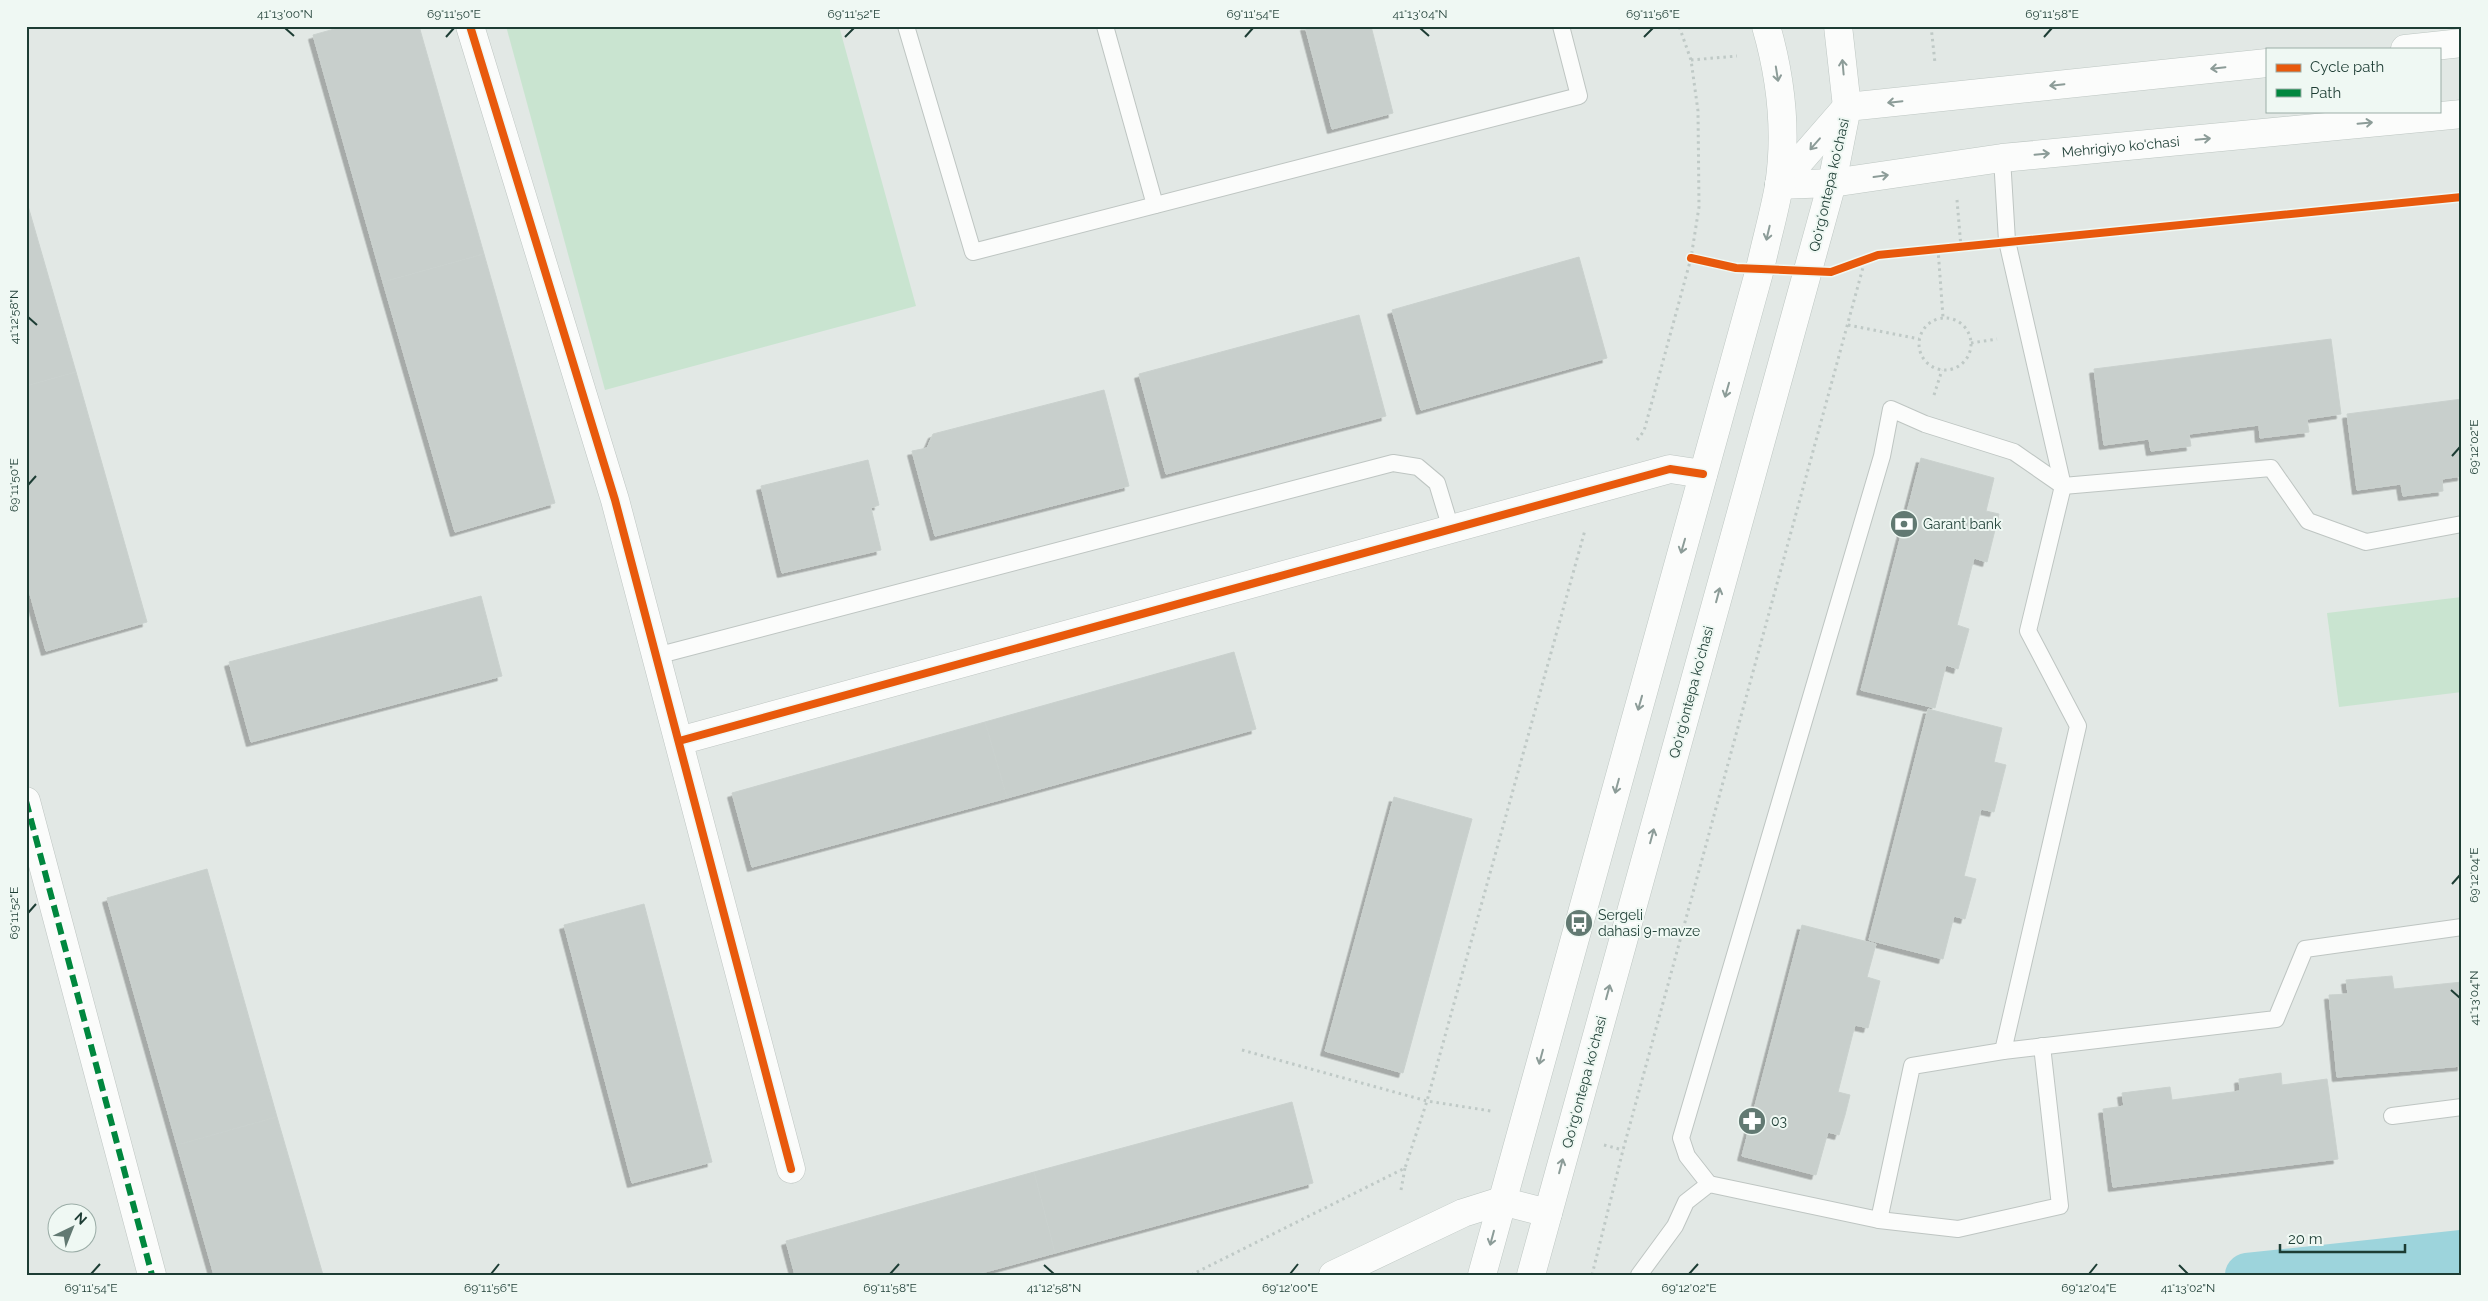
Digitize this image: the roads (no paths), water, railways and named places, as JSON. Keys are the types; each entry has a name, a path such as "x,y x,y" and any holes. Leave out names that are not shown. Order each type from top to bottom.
{"main road":[{"path":"470,26 615,500 791,1169"},
{"name":"Qoʻrgʻontepa koʻchasi","path":"1482,1275 1749,313 1779,185 1783,113 1772,48 1766,26"},
{"name":"Qoʻrgʻontepa koʻchasi","path":"1531,1275 1832,183 1846,107 1838,26"},
{"path":"2414,48 2462,43"},
{"path":"1846,107 2266,63"},
{"name":"Qoʻrgʻontepa koʻchasi","path":"1779,185 1846,107"},
{"name":"Mehrigiyo ko'chasi","path":"1779,185 1832,183 2002,158 2462,114"},
{"path":"679,741 1670,469 1703,474"},
{"path":"26,801 152,1275"},
{"path":"1333,1275 1463,1213 1501,1201 1548,1213"}],"lane":[{"path":"906,26 974,252 1578,96 1560,26"},
{"path":"1105,26 1155,205"},
{"path":"2002,158 2007,241 2063,486 2028,631 2078,726 2003,1051"},
{"path":"2042,1046 2060,1206 1958,1229 1879,1220 1709,1184 1687,1156 1680,1138 1882,456 1892,409 1925,424 2014,452 2063,486 2271,468 2308,521 2366,542 2462,524"},
{"path":"656,656 1393,462 1418,467 1437,483 1452,529"},
{"path":"1879,1220 1912,1066 2003,1051 2276,1019 2305,950 2462,927"},
{"path":"2392,1116 2462,1108"},
{"path":"1639,1275 1675,1226 1686,1202 1709,1184"}],"waterway":[{"path":"2247,1275 2462,1252"}],"place":[{"name":"Garant bank","path":"1904,524"},
{"name":"Sergeli dahasi 9-mavze","path":"1579,923"},
{"name":"03","path":"1752,1121"}]}
